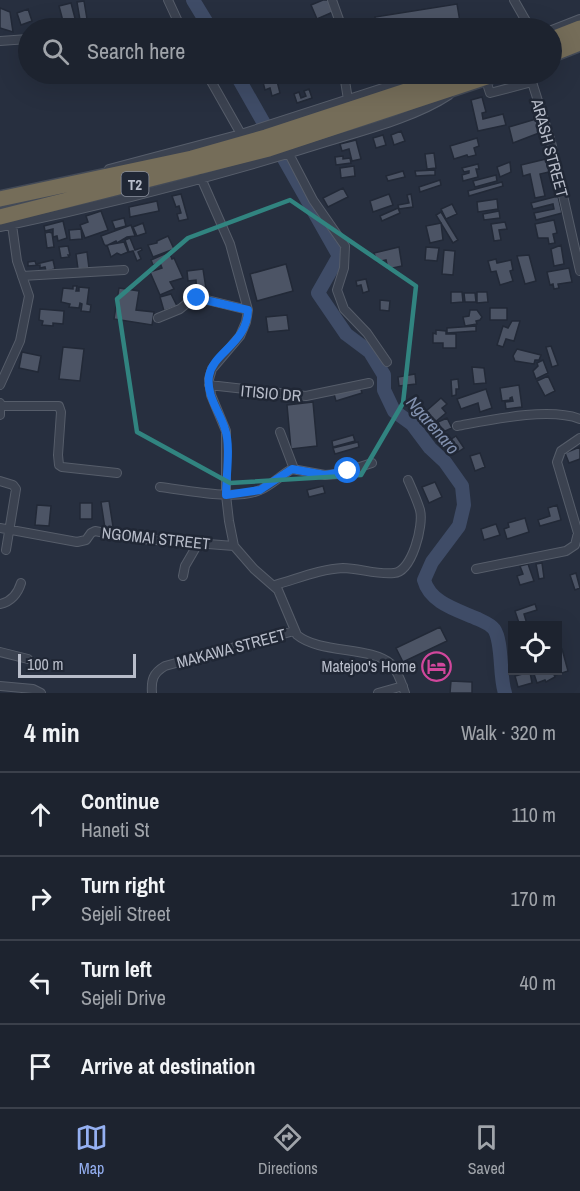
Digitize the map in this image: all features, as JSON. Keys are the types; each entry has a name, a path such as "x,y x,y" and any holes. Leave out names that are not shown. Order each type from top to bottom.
{"highway":[{"path":"562,35 580,28"},
{"path":"562,50 580,43"},
{"name":"T2","path":"0,199 287,140 448,84"},
{"name":"T2","path":"6,221 194,170 268,143"}],"street":[{"path":"168,0 176,18"},
{"path":"332,0 338,18"},
{"path":"514,0 524,18"},
{"path":"562,26 580,19"},
{"path":"0,42 18,40"},
{"path":"213,84 241,134"},
{"path":"346,84 348,100"},
{"path":"0,227 6,221 57,215 254,165 348,100 396,84"},
{"name":"ARASH STREET","path":"490,84 490,93 524,84"},
{"name":"ARASH STREET","path":"533,84 551,142 580,271"},
{"path":"0,192 98,171 241,134 287,140"},
{"path":"287,140 313,200 345,246 344,268 337,290 344,309 367,333 387,362"},
{"path":"201,178 230,244 248,310 240,336 212,369 209,385 215,407 226,431 226,495 234,546 254,569 275,585 286,605 294,631 302,639 384,659 394,668 404,690 378,693"},
{"path":"0,385 3,374 16,354 29,294 6,221"},
{"path":"22,276 124,270"},
{"path":"158,318 180,309 191,300 200,298 248,310"},
{"name":"ITISIO DR","path":"209,385 306,396 369,383"},
{"path":"0,415 0,405 58,406 61,412 59,465 117,473"},
{"path":"457,426 536,414 557,414 580,419"},
{"path":"280,432 294,469"},
{"path":"476,569 566,551 575,545 578,533 557,462 561,451 580,438"},
{"path":"160,487 226,495 260,490 294,469 325,475 338,474 372,463"},
{"path":"275,585 330,569 345,568 394,573 403,571 412,552 421,522 420,511 408,480"},
{"path":"0,481 13,485 16,489 6,550"},
{"name":"NGOMAI STREET","path":"0,528 76,542 86,540 95,531 130,538 234,546"},
{"path":"183,576 185,566 199,542"},
{"path":"0,604 10,600 21,583"},
{"name":"MAKAWA STREET","path":"152,693 153,676 165,666 294,631"},
{"path":"0,652 28,659"},
{"path":"0,686 33,689 41,693"}],"highlighted area":[{"path":"290,200 416,286 403,403 361,475 230,483 137,432 117,299 188,238"}],"building":[{"path":"328,0 333,12 317,18 311,5"},
{"path":"84,1 87,18 80,18 77,2"},
{"path":"71,3 75,18 62,18 59,6"},
{"path":"457,4 459,18 375,18"},
{"path":"0,8 10,12 13,32 0,28"},
{"path":"28,9 31,18 19,18 17,13"},
{"path":"264,84 278,84 280,93 272,96 270,88 265,90"},
{"path":"309,89 312,98 297,103 294,94 299,92 301,98 306,96 304,91"},
{"path":"482,97 486,112 482,113 483,119 503,114 506,125 478,131 471,100"},
{"path":"536,119 539,133 513,143 509,127"},
{"path":"401,131 405,141 394,145 391,135"},
{"path":"383,135 386,145 376,148 373,138"},
{"path":"477,138 479,146 474,148 476,155 454,159 450,146"},
{"path":"356,140 361,159 352,161 349,149 342,151 340,144"},
{"path":"434,153 436,168 427,169 425,154"},
{"path":"343,156 343,159 350,158 351,163 336,165 335,157"},
{"path":"546,159 549,172 540,174 545,196 535,198 530,174 523,176 521,165"},
{"path":"510,162 511,172 500,177 497,167"},
{"path":"478,164 479,169 476,169 478,177 463,181 462,175 469,171 464,172 462,168"},
{"path":"354,166 355,176 341,178 340,168"},
{"path":"435,170 435,175 416,176 415,171"},
{"path":"403,171 405,177 388,181 386,176"},
{"path":"496,175 497,181 475,187 473,181"},
{"path":"440,180 441,185 420,192 419,187"},
{"path":"502,182 503,186 469,196 468,191"},
{"path":"343,188 348,197 328,207 323,198"},
{"path":"181,194 188,219 179,221 177,214 181,213 172,196"},
{"path":"389,194 393,205 373,212 370,201"},
{"path":"411,194 413,207 399,209 398,205 409,203 407,195"},
{"path":"558,196 562,213 536,220 534,213 554,209 553,204 533,209 531,203"},
{"path":"497,199 498,209 478,212 477,202"},
{"path":"157,201 159,211 130,217 129,207"},
{"path":"452,204 457,214 446,219 441,209"},
{"path":"398,208 400,213 382,221 380,216"},
{"path":"101,211 108,230 85,238 80,225 88,222 86,216"},
{"path":"499,211 500,218 484,220 483,214"},
{"path":"441,212 458,240 453,243 436,215"},
{"path":"124,218 126,226 115,229 112,221"},
{"path":"554,220 557,233 553,234 555,243 549,244 548,238 538,238 535,224"},
{"path":"63,221 67,238 58,241 57,236 53,237 53,229 45,231 44,226"},
{"path":"505,222 507,229 499,230 501,240 494,241 491,224"},
{"path":"143,223 146,233 137,236 133,227"},
{"path":"441,223 443,240 430,243 426,226"},
{"path":"131,225 135,236 106,246 104,244 101,236"},
{"path":"81,229 82,239 70,240 69,230"},
{"path":"45,233 52,233 54,247 47,248"},
{"path":"168,236 174,249 153,257 148,245 157,243"},
{"path":"130,238 135,250 141,248 142,250 138,252 141,259 137,261 133,251 129,252 125,240"},
{"path":"124,242 128,252 121,255 117,253 111,257 107,245"},
{"path":"561,245 564,264 554,266 551,249"},
{"path":"68,246 69,257 61,258 59,247"},
{"path":"399,247 402,266 388,269 386,260 377,262 374,253"},
{"path":"426,247 439,248 437,261 425,260"},
{"path":"444,250 455,251 453,275 442,274"},
{"path":"87,252 89,268 78,269 76,254"},
{"path":"169,252 183,278 170,282 174,289 160,295 150,272 162,268 160,263 153,265 151,260"},
{"path":"529,255 536,281 525,284 517,256"},
{"path":"496,259 497,263 511,260 513,270 510,271 513,281 500,285 496,271 491,272 488,261"},
{"path":"53,260 55,269 46,271 45,267 40,268 40,265 28,266 28,262 35,261 36,264"},
{"path":"286,264 293,291 257,301 250,274"},
{"path":"569,268 572,282 558,284 559,288 554,289 553,284 550,285 547,272"},
{"path":"203,269 206,297 197,298 196,280 188,281 187,271"},
{"path":"366,279 369,291 363,293 361,285 357,286 356,281"},
{"path":"73,286 77,286 76,291 79,291 79,287 89,288 87,304 91,305 90,312 81,311 82,304 80,303 79,308 69,307 70,304 61,302 63,288 73,289"},
{"path":"119,288 139,291 136,310 154,312 152,325 114,319"},
{"path":"451,292 462,292 463,302 451,303"},
{"path":"477,292 487,292 488,302 477,303"},
{"path":"464,293 475,293 476,302 465,302"},
{"path":"171,294 177,306 164,311 160,297"},
{"path":"380,300 390,301 389,311 380,310"},
{"path":"490,308 507,308 507,320 490,320"},
{"path":"40,309 64,311 63,324 42,325 43,321 39,320"},
{"path":"470,310 477,310 482,317 476,321 477,324 465,326 463,317 469,316"},
{"path":"287,315 289,330 268,332 266,317"},
{"path":"512,321 520,321 514,341 506,339 503,347 497,345 503,326 508,328"},
{"path":"476,326 476,331 447,333 447,328"},
{"path":"436,330 446,331 446,334 456,334 456,348 443,348 443,343 433,343 433,333 436,334"},
{"path":"551,346 558,365 552,367 546,347"},
{"path":"63,347 84,349 80,381 59,379"},
{"path":"517,349 541,355 534,364 515,361 513,356"},
{"path":"22,352 41,356 38,372 19,368"},
{"path":"543,360 548,373 536,379 533,371 538,366 537,363"},
{"path":"472,367 484,368 486,383 474,384"},
{"path":"415,374 416,384 399,386 398,377"},
{"path":"548,376 555,391 545,396 537,381"},
{"path":"458,379 459,389 456,389 456,395 452,396 451,380"},
{"path":"519,385 522,407 506,409 505,402 513,401 512,397 510,400 502,401 500,388"},
{"path":"360,386 362,393 336,401 334,394"},
{"path":"486,389 492,408 480,412 478,403 461,409 457,399"},
{"path":"441,398 447,404 442,408 446,413 434,423 425,412"},
{"path":"313,402 317,446 291,449 287,405"},
{"path":"447,418 452,428 443,432 438,422"},
{"path":"353,435 355,441 333,447 332,441"},
{"path":"456,436 464,448 458,452 450,440"},
{"path":"358,442 359,447 335,454 333,448"},
{"path":"580,447 580,459 569,463 565,453"},
{"path":"480,453 485,467 475,471 470,456"},
{"path":"435,482 442,497 429,503 422,487"},
{"path":"323,486 325,493 309,497 307,490"},
{"path":"109,501 114,533 106,535 101,502"},
{"path":"80,503 92,503 92,519 80,519"},
{"path":"37,505 51,506 49,526 35,525"},
{"path":"557,505 561,520 540,526 538,520 550,516 548,508"},
{"path":"525,518 529,532 507,539 504,529 509,527 508,523"},
{"path":"496,524 500,535 484,540 481,529"},
{"path":"542,563 544,578 539,579 536,564"},
{"path":"528,564 534,581 520,585 517,576 523,574 520,566"},
{"path":"576,573 580,588 575,590 570,575"},
{"path":"535,604 537,610 524,614 526,621 518,621 515,611"},
{"path":"440,627 447,641 403,662 396,648"},
{"path":"562,649 568,671 562,673"},
{"path":"531,675 532,683 518,687 515,676"},
{"path":"534,675 554,675 555,677 546,682 545,680 537,683"},
{"path":"451,681 472,682 472,693 450,693"}],"waterway":[{"name":"Ngarenaro","path":"193,0 204,18"},
{"name":"Ngarenaro","path":"242,84 339,256 318,293 346,334 370,352 384,375 384,390 394,411 412,424 430,448 445,462 462,486 464,505 459,526 432,562 424,580 427,588 438,600 487,623 494,629 499,642 505,693"}],"place":[{"name":"Matejoo's Home","path":"437,666"}],"route":[{"path":"197,298 248,310 240,336 210,371 209,379 211,395 226,431 226,495 260,490 292,469 325,475 348,471"}]}
